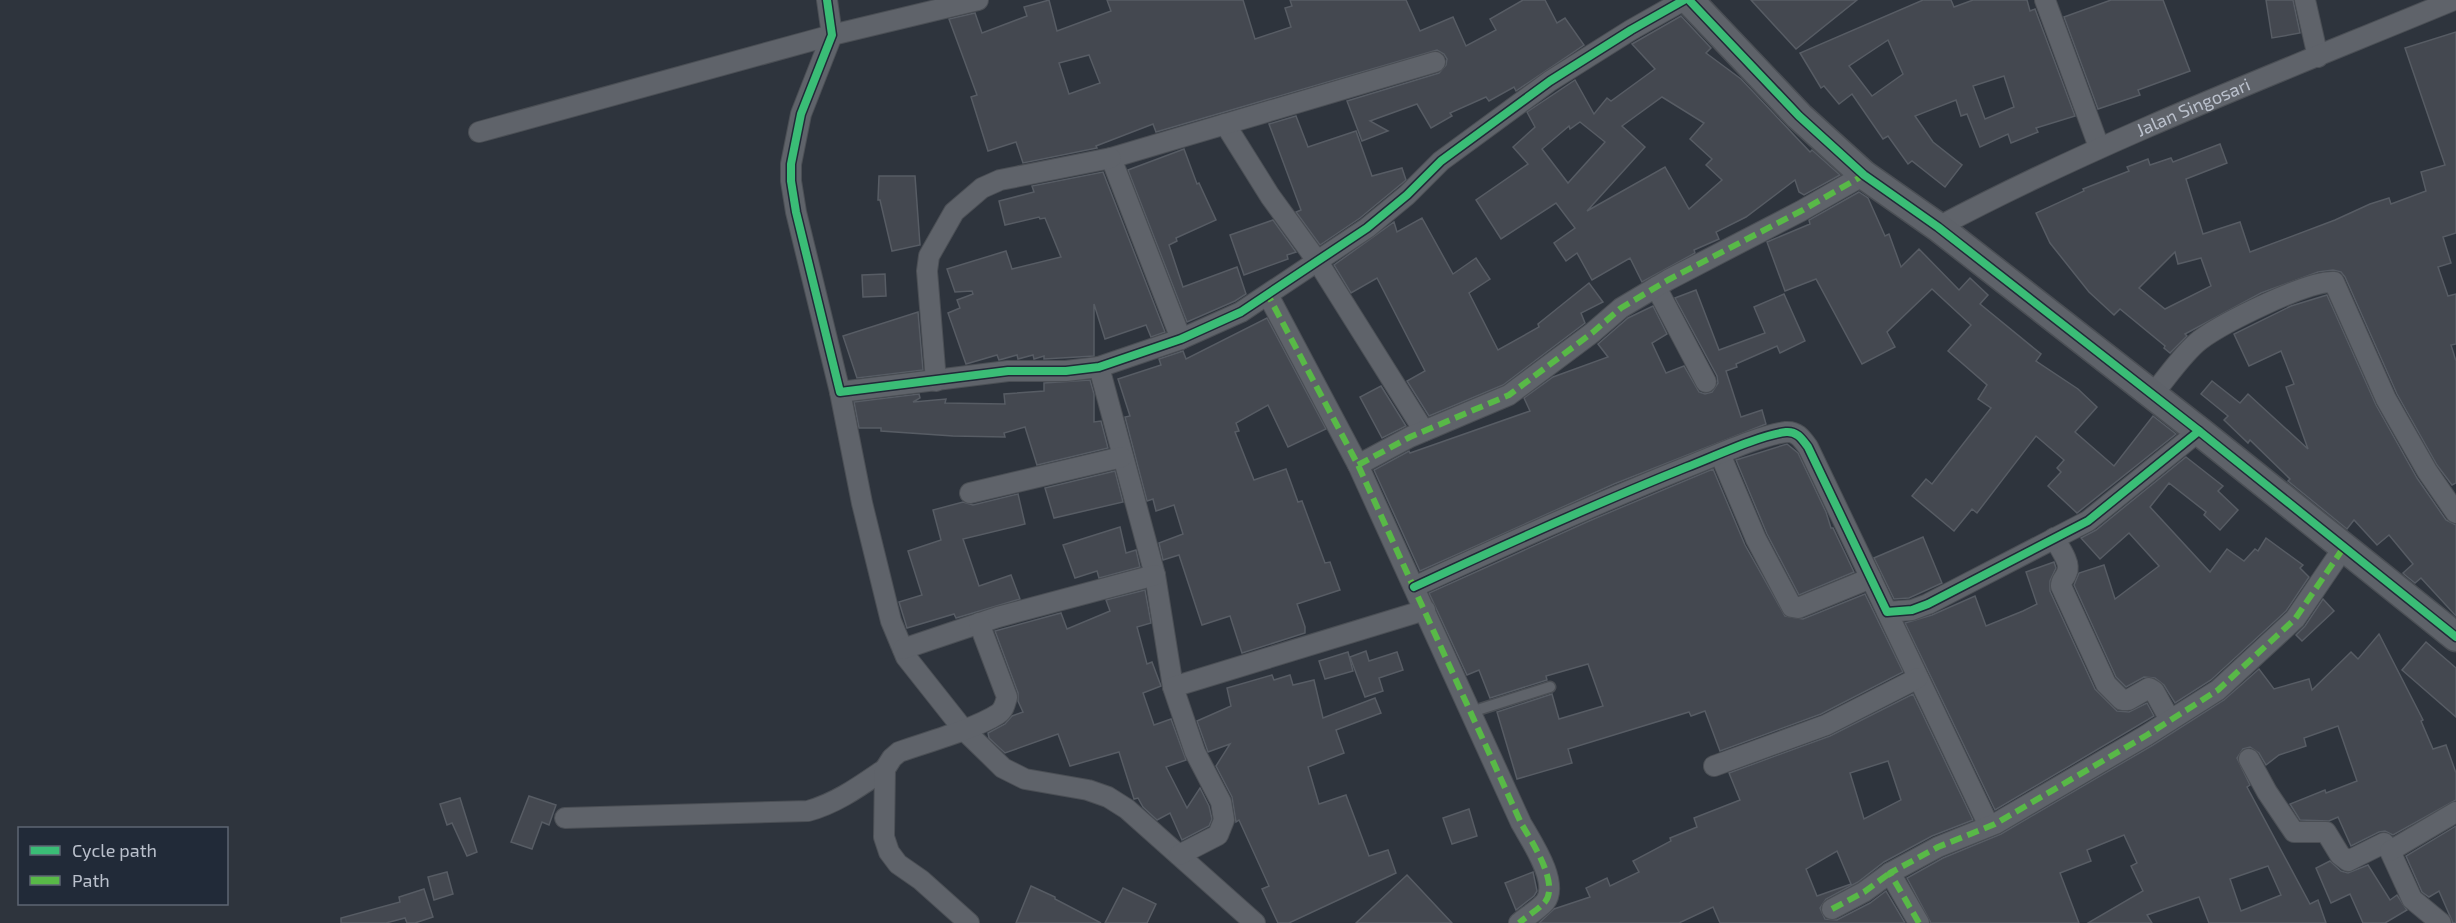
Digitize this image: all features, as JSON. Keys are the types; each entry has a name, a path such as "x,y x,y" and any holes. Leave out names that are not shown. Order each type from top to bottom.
{"street":[{"path":"828,0 832,35 801,114 791,164 791,180 796,212 840,392 862,503 891,621 906,657 963,729 1003,768 1025,779 1088,790 1108,797 1128,809 1255,923"},
{"path":"479,132 832,35 978,0"},
{"path":"840,392 1008,371 1066,371 1099,367 1181,339 1241,312 1367,228 1407,195 1441,161 1490,124 1585,58 1684,0"},
{"path":"1689,0 1799,116 1864,175 1938,226 2456,637"},
{"path":"2045,0 2099,147"},
{"path":"2305,0 2318,57"},
{"name":"Jalan Singosari","path":"1938,226 2003,192 2099,147 2318,57 2429,5 2454,0"},
{"path":"936,381 927,271 929,256 954,212 982,188 1000,180 1111,158 1435,62"},
{"path":"1225,124 1270,196 1318,262 1424,431"},
{"path":"1111,158 1181,339"},
{"path":"1358,465 1424,431 1509,395 1592,333 1621,308 1864,175"},
{"path":"2152,395 2198,341 2237,316 2315,285 2334,282 2386,399 2427,471 2456,513"},
{"path":"1656,287 1706,382"},
{"path":"1268,295 1358,465 1521,823 1544,867 1550,885 1546,901 1519,923"},
{"path":"1099,367 1155,574 1173,687 1194,752 1221,802 1224,820 1218,835 1179,855"},
{"path":"1887,612 1912,610 1928,604 2088,521 2199,431"},
{"path":"1414,587 1523,536 1720,454 1788,432 1799,435 1808,447 1989,826"},
{"path":"1720,454 1756,538 1792,607 1798,608 1871,578"},
{"path":"970,493 1122,457"},
{"path":"2054,538 2067,565 2067,572 2061,580 2061,586 2106,684 2122,700 2128,700 2149,688 2154,691 2170,720"},
{"path":"1832,909 1938,847 1989,826 2218,690 2295,619 2344,547"},
{"path":"903,650 980,623 1155,574"},
{"path":"1173,687 1425,610"},
{"path":"565,818 808,811 836,801 885,769 899,752 963,729 999,713 1004,708 1007,697 980,623"},
{"path":"1714,766 1826,725 1918,678"},
{"path":"2249,759 2267,792 2294,832 2326,832 2345,860 2384,843 2412,899 2441,923"},
{"path":"885,769 884,837 889,852 898,864 921,880 969,923"},
{"path":"2390,851 2456,812"},
{"path":"1890,873 1919,923"}],"lane":[{"path":"1471,712 1550,687"}],"building":[{"path":"1049,0 1057,31 1111,11 1107,0 1243,0 1255,39 1291,27 1285,8 1292,6 1290,0 1406,0 1420,31 1453,17 1466,46 1496,30 1490,19 1523,0 1545,0 1557,23 1565,18 1584,45 1516,91 1514,87 1489,101 1486,97 1450,113 1452,116 1431,128 1417,104 1370,121 1388,131 1362,141 1347,101 1439,73 1446,65 1447,59 1437,50 1156,132 1153,124 1096,146 1097,148 1023,163 1016,142 988,151 971,97 977,95 949,19 975,13 982,33 1027,16 1024,7","holes":["1089,55 1100,83 1069,94 1059,63"]},
{"path":"1751,0 1857,0 1796,49"},
{"path":"1923,0 1951,0 1954,7 1973,0 2027,0 2030,11 2035,9 2075,116 2036,128 2038,132 2011,143 2008,134 1980,147 1967,114 1961,116 1956,100 1915,116 1933,142 1962,165 1945,187 1912,161 1908,164 1888,136 1883,139 1852,94 1839,104 1824,86 1821,88 1800,53","holes":["1888,40 1903,74 1872,96 1849,66","2004,76 2014,107 1985,119 1973,86"]},
{"path":"2111,0 2163,0 2190,71 2138,90 2140,95 2098,109 2064,17"},
{"path":"2266,0 2293,0 2300,33 2272,38"},
{"path":"1681,16 1711,48 1706,53 1741,79 1810,152 1812,150 1840,175 1804,195 1799,192 1795,180 1746,217 1716,232 1719,239 1694,250 1695,253 1642,282 1630,258 1592,280 1577,253 1566,261 1554,243 1575,228 1556,203 1501,239 1476,200 1528,164 1513,147 1535,127 1527,112 1575,80 1594,114 1607,98 1611,101 1655,69 1632,44","holes":["1662,97 1704,123 1690,139 1712,159 1706,165 1722,180 1689,209 1665,167 1587,211 1645,147 1622,126","1580,122 1605,142 1568,183 1542,149 1569,126 1570,129"]},
{"path":"2456,32 2456,233 2443,237 2451,263 2438,267 2448,296 2456,294 2456,344 2451,345 2456,361 2456,483 2452,485 2437,465 2397,394 2341,272 2333,270 2318,272 2261,293 2185,334 2187,336 2170,353 2164,348 2165,346 2120,309 2114,315 2089,292 2050,243 2036,213 2084,191 2083,189 2129,171 2127,167 2148,159 2150,165 2171,158 2173,162 2220,144 2227,163 2186,179 2203,234 2240,222 2250,252 2335,220 2370,204 2389,198 2391,204 2426,191 2421,172 2445,165 2405,48","holes":["2175,252 2178,264 2201,258 2211,286 2165,309 2139,288"]},
{"path":"1296,116 1308,147 1356,131 1372,176 1402,168 1406,180 1360,218 1320,245 1296,212 1301,210 1269,124"},
{"path":"1184,149 1197,184 1199,183 1216,220 1176,238 1177,241 1169,245 1183,287 1237,267 1246,294 1187,322 1128,170"},
{"path":"1103,172 1165,332 1151,337 1146,325 1105,339 1094,304 1094,356 1044,359 1044,356 1034,359 1033,355 1018,359 1017,355 999,360 997,355 966,364 948,313 960,308 957,300 973,294 972,291 955,292 947,269 1006,251 1012,269 1061,257 1045,218 1040,219 1039,217 1005,225 999,201 1034,192 1032,186"},
{"path":"879,176 915,176 920,245 892,251 880,200 878,200"},
{"path":"1859,192 1868,198 1885,236 1889,234 1901,267 1919,249 1959,290 1970,278 1988,295 1980,304 2041,354 2036,361 2078,389 2097,407 2075,432 2114,466 2153,416 2176,434 2077,513 2048,486 2061,472 2057,468 2064,460 2036,436 1977,513 1972,509 1954,531 1912,496 1926,479 1932,484 1991,408 1978,399 1987,385 1948,351 1971,325 1932,289 1887,332 1895,347 1862,364 1816,279 1785,291 1767,242 1810,224 1809,220"},
{"path":"1422,218 1453,274 1476,258 1490,279 1469,293 1498,350 1539,327 1538,324 1589,283 1603,302 1581,313 1585,323 1503,385 1429,416 1407,381 1425,371 1377,278 1351,293 1334,265 1394,222 1397,232"},
{"path":"1273,220 1296,252 1287,255 1288,259 1244,275 1230,235"},
{"path":"885,274 886,296 863,297 862,275"},
{"path":"1696,290 1719,350 1765,333 1754,307 1784,294 1805,341 1780,353 1777,346 1736,364 1737,367 1726,371 1741,417 1762,410 1766,424 1614,484 1420,571 1374,470 1409,451 1410,453 1530,411 1524,398 1553,377 1608,357 1598,344 1628,318 1653,306 1667,334 1652,343 1666,373 1684,366 1699,392 1705,394 1712,392 1718,383 1717,376 1675,298"},
{"path":"2327,295 2376,405 2417,478 2446,520 2456,525 2456,616 2421,578 2415,583 2403,573 2413,564 2389,535 2377,545 2354,520 2347,529 2288,481 2290,479 2250,440 2248,443 2224,420 2228,416 2201,394 2212,381 2240,403 2248,394 2308,449 2286,387 2294,384 2281,351 2249,366 2234,334 2291,306"},
{"path":"918,312 923,370 857,378 843,336"},
{"path":"1267,318 1326,429 1288,447 1268,405 1236,423 1239,431 1235,432 1254,480 1286,469 1298,502 1302,501 1325,563 1330,562 1340,590 1297,604 1305,633 1242,653 1230,616 1202,625 1179,555 1163,560 1159,543 1183,534 1174,505 1156,511 1153,499 1147,501 1125,417 1130,416 1118,379 1161,365 1159,359 1183,351 1186,359"},
{"path":"1090,380 1094,394 1094,422 1101,421 1108,448 1037,465 1025,427 1004,433 1005,437 953,436 881,431 881,428 859,428 854,402 919,394 920,398 913,402 946,399 945,403 1005,404 1004,394 1044,391 1044,383"},
{"path":"1381,386 1406,426 1382,438 1360,397"},
{"path":"1787,444 1798,453 1826,512 1831,528 1854,572 1799,595 1767,534 1736,460"},
{"path":"2186,457 2223,486 2218,491 2238,510 2220,530 2204,515 2206,512 2169,483 2150,507 2210,572 2227,549 2244,561 2255,549 2258,551 2266,538 2303,565 2300,568 2309,577 2286,611 2211,680 2175,703 2164,685 2155,678 2144,677 2126,687 2116,677 2074,585 2079,573 2104,565 2115,599 2159,566 2129,533 2100,559 2081,538 2096,530"},
{"path":"1713,469 1745,545 1785,616 1803,619 1865,594 1903,672 1821,714 1720,751 1705,711 1691,716 1689,712 1568,749 1572,763 1517,779 1497,712 1552,694 1559,719 1603,706 1588,664 1546,676 1547,680 1490,698 1479,670 1467,675 1429,593 1589,521"},
{"path":"1115,471 1123,502 1054,518 1045,488"},
{"path":"1018,494 1025,524 963,539 979,586 1011,575 1020,599 956,618 954,614 907,628 899,602 922,595 908,551 941,540 933,510 963,502 973,505"},
{"path":"1120,527 1126,553 1136,550 1140,567 1099,578 1097,571 1075,578 1063,545"},
{"path":"1923,537 1942,583 1909,598 1894,599 1874,558"},
{"path":"2054,562 2056,568 2050,581 2050,591 2095,689 2117,711 2129,712 2147,703 2154,716 1995,810 1905,623 1932,615 1975,596 1986,626 2023,611 2037,604 2026,572"},
{"path":"1145,590 1151,623 1137,627 1147,664 1152,662 1161,686 1143,693 1154,725 1171,719 1186,760 1166,767 1187,808 1200,788 1209,806 1212,819 1209,826 1182,840 1170,813 1157,820 1143,807 1138,798 1134,799 1119,752 1070,766 1058,734 1005,753 989,738 988,733 1005,724 1012,716 1023,712 995,631 1061,613 1067,629 1110,611 1106,600"},
{"path":"2323,599 2334,611 2302,641 2296,635 2305,626"},
{"path":"2379,634 2423,720 2421,721 2433,749 2446,745 2456,773 2456,800 2393,835 2385,831 2379,832 2351,846 2338,817 2329,821 2300,820 2290,804 2325,790 2326,793 2357,781 2338,726 2304,738 2306,746 2279,755 2266,765 2259,753 2250,747 2243,749 2237,758 2250,785 2247,787 2310,904 2318,900 2326,923 2209,923 2199,897 2147,915 2152,923 2088,923 2143,891 2131,866 2137,863 2124,835 2087,850 2091,861 2060,873 2079,923 1931,923 1907,878 1943,858 2001,834 2153,745 2224,700 2259,669 2274,689 2309,679 2312,690 2351,652 2358,659","holes":["2268,866 2281,895 2241,911 2230,879"]},
{"path":"2426,642 2456,668 2456,717 2402,670"},
{"path":"1366,651 1369,661 1397,652 1403,670 1379,678 1383,691 1365,697 1350,657"},
{"path":"1348,652 1353,671 1325,679 1319,661"},
{"path":"1272,675 1274,680 1290,675 1293,685 1314,680 1323,718 1375,698 1381,713 1336,730 1344,753 1308,767 1319,804 1346,795 1369,856 1388,850 1396,873 1289,923 1278,923 1262,889 1269,886 1239,820 1236,822 1232,797 1216,766 1230,744 1208,752 1197,721 1231,706 1227,688"},
{"path":"1913,694 1973,820 1932,836 1884,862 1858,882 1826,899 1820,908 1825,919 1837,920 1870,903 1886,891 1905,923 1720,923 1713,907 1679,923 1539,923 1554,909 1590,897 1586,888 1607,878 1610,886 1639,872 1633,861 1671,841 1670,838 1697,827 1694,818 1740,800 1729,773 1830,736","holes":["1888,761 1901,800 1864,819 1850,773","1837,851 1851,884 1817,896 1806,869"]},
{"path":"529,796 556,805 549,825 542,822 532,849 511,842"},
{"path":"460,798 477,852 467,856 452,823 447,825 440,804"},
{"path":"1469,809 1477,836 1452,844 1443,818"},
{"path":"2456,826 2456,923 2453,923 2439,891 2429,897 2422,892 2406,856"},
{"path":"2330,861 2341,871 2348,873 2368,865 2390,900 2397,895 2407,910 2385,923 2363,923 2350,894 2331,903 2316,868"},
{"path":"447,872 453,894 434,900 428,877"},
{"path":"1533,872 1537,891 1516,910 1505,883"},
{"path":"1407,875 1452,923 1356,923"},
{"path":"1031,886 1055,897 1101,923 1016,923"},
{"path":"1123,888 1156,904 1147,923 1105,923"},
{"path":"424,889 433,917 415,923 407,923 405,918 386,923 341,923 341,918 400,902 399,897"}],"marked path":[{"path":"1358,465 1410,437 1509,395 1592,333 1621,308 1668,280 1801,211 1864,175"},
{"path":"1272,292 1268,295 1358,465 1521,823 1547,873 1549,894 1545,902 1519,923"},
{"path":"1919,923 1890,873 1938,847 1995,824 2147,735 2218,690 2295,619 2344,547"},
{"path":"1832,909 1864,892 1890,873"}],"cycle path":[{"path":"827,0 832,35 801,114 791,164 791,181 796,212 840,392 1008,371 1066,371 1099,367 1181,339 1241,312 1367,228 1407,195 1441,161 1550,81 1684,0"},
{"path":"1689,0 1799,116 1864,175 1938,227 2199,431 2456,637"},
{"path":"1414,587 1653,481 1750,442 1790,432 1799,436 1808,447 1887,612 1912,610 1928,604 2088,521 2199,431"}]}
